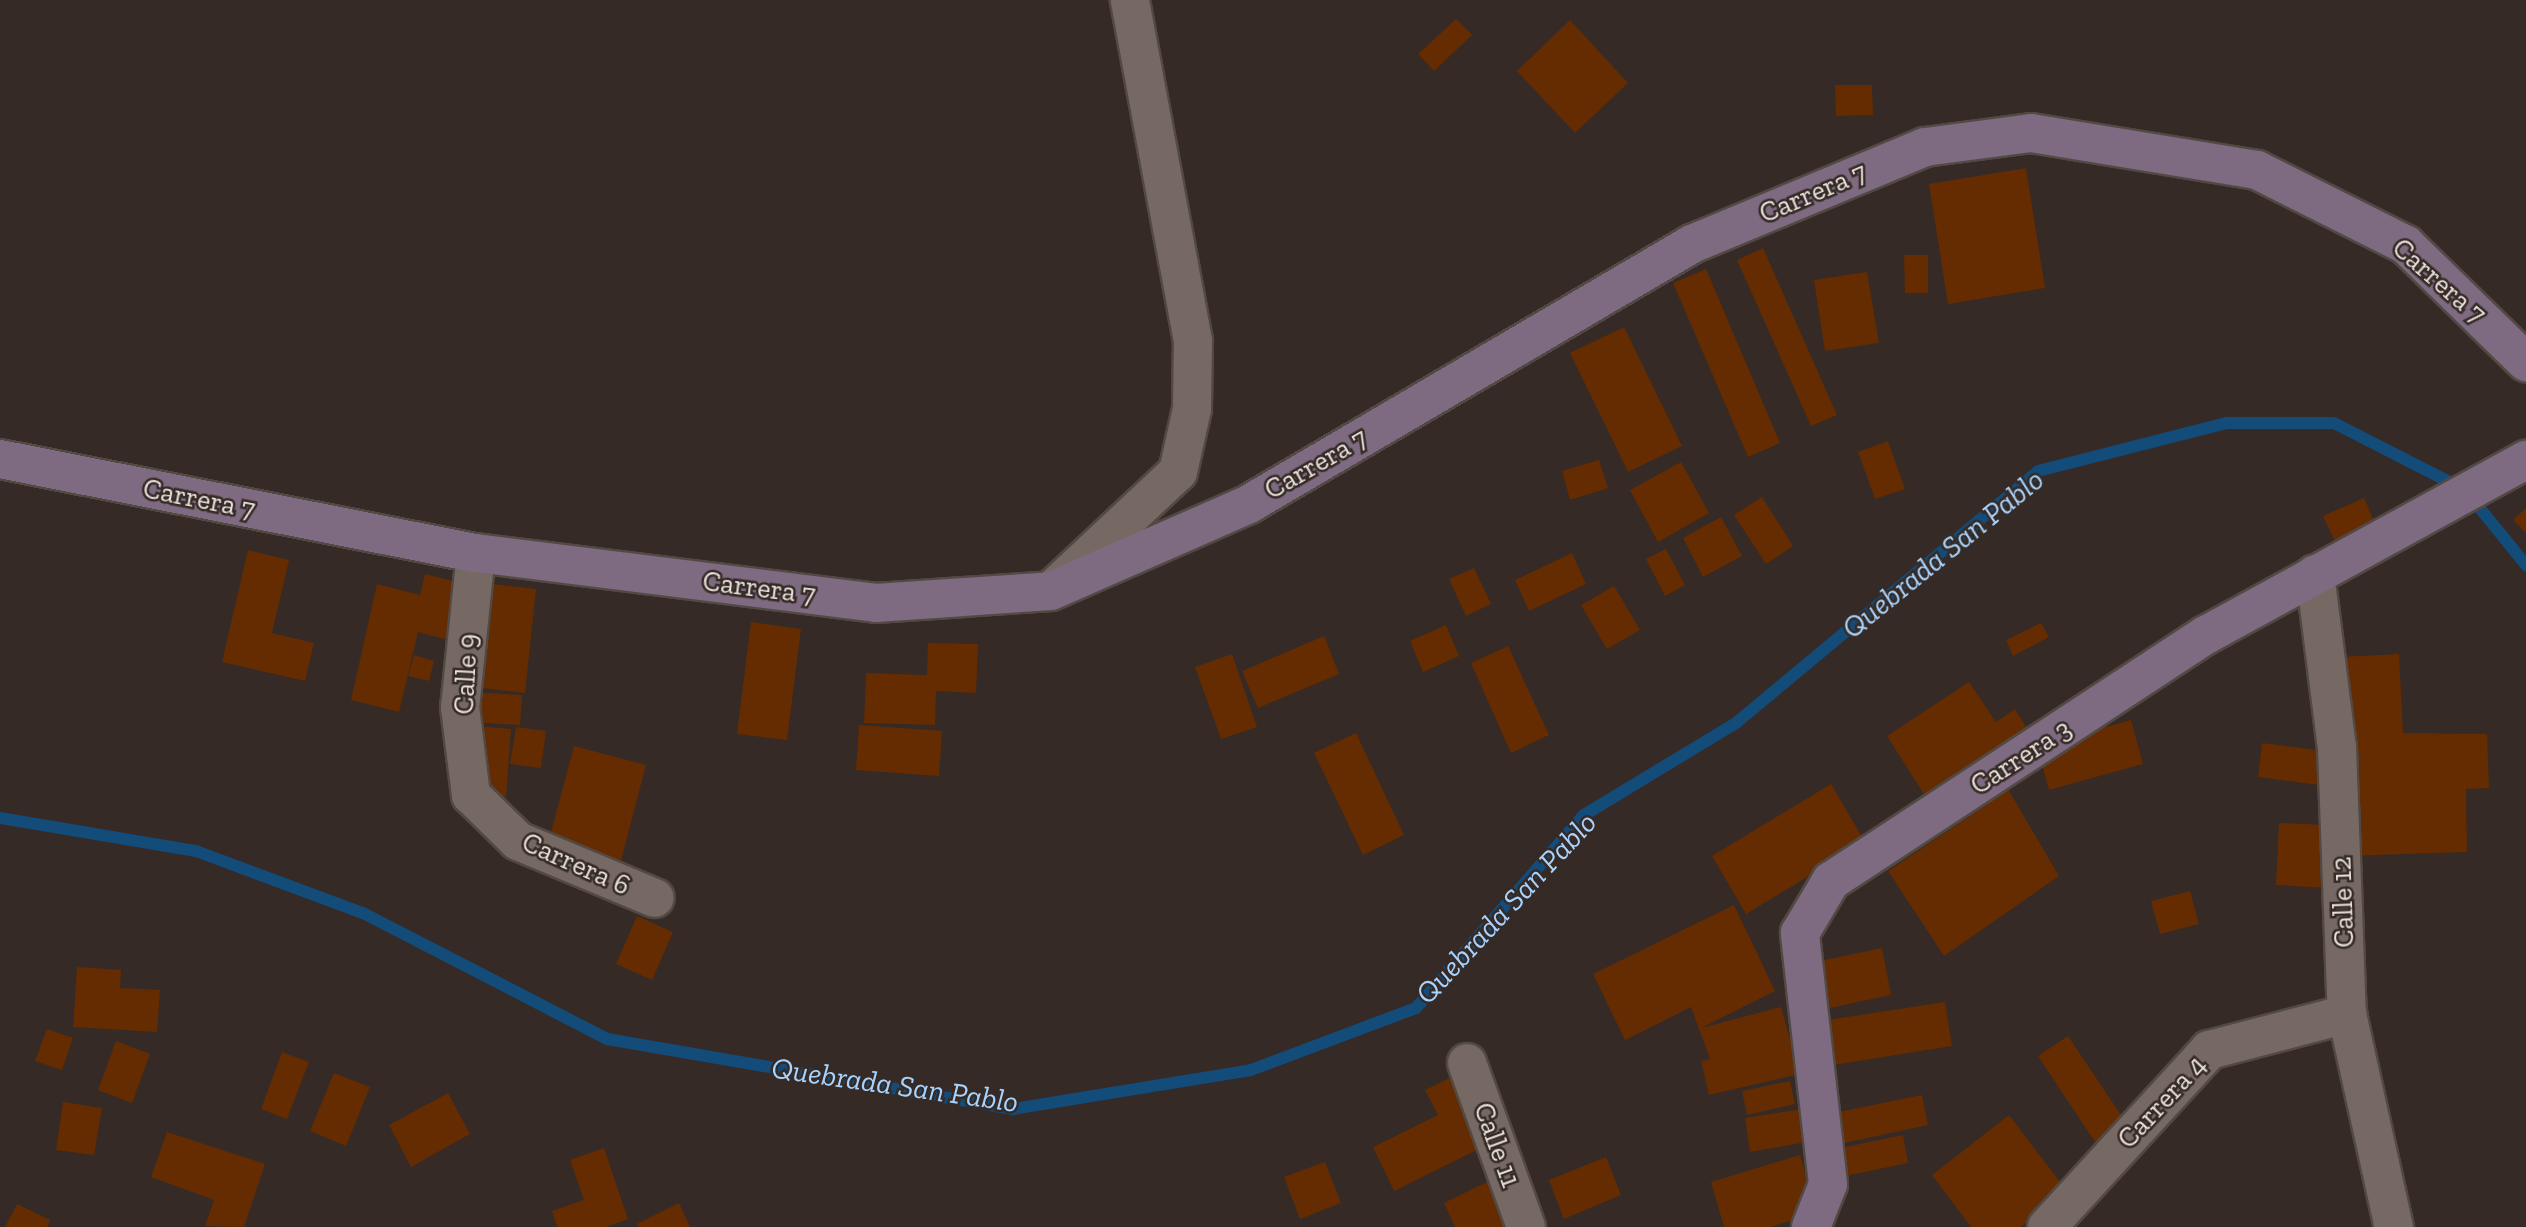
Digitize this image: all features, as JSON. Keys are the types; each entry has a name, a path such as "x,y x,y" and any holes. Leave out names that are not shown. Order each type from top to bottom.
{"main road":[{"name":"Carrera 7","path":"0,459 476,553 876,603 1051,591 1248,504 1692,244 1925,147 2031,133 2257,170 2406,245 2526,362"},
{"name":"Carrera 3","path":"1811,1227 1828,1184 1800,933 1831,881 2206,635 2315,574 2397,536 2517,465"}],"street":[{"path":"1051,591 1178,472 1192,409 1193,341 1130,0"},
{"name":"Calle 9","path":"471,795 460,707 476,553"},
{"name":"Calle 12","path":"2315,574 2337,747 2347,1014 2394,1227"},
{"name":"Carrera 6","path":"471,795 518,841 655,898"},
{"name":"Carrera 4","path":"2047,1227 2209,1050 2347,1014"},
{"name":"Calle 11","path":"1467,1063 1526,1227"}],"building":[{"path":"1456,19 1472,35 1434,71 1418,54"},
{"path":"1570,20 1628,83 1575,133 1517,71"},
{"path":"1835,85 1872,85 1873,115 1836,116"},
{"path":"2026,168 2045,288 1948,304 1929,184"},
{"path":"1763,248 1837,415 1811,426 1737,260"},
{"path":"1904,255 1928,255 1928,293 1905,293"},
{"path":"1706,269 1780,443 1748,457 1673,283"},
{"path":"1867,272 1879,343 1825,351 1814,280"},
{"path":"1624,327 1682,446 1628,472 1570,353"},
{"path":"1888,441 1905,489 1875,499 1858,452"},
{"path":"1599,460 1608,488 1570,500 1562,471"},
{"path":"1681,462 1709,513 1658,542 1630,490"},
{"path":"1762,497 1793,546 1766,564 1734,515"},
{"path":"2364,498 2376,526 2336,544 2323,516"},
{"path":"2526,508 2526,533 2513,520"},
{"path":"1721,517 1742,556 1703,577 1683,538"},
{"path":"1666,549 1685,585 1665,596 1646,559"},
{"path":"248,550 289,560 272,633 314,643 305,681 222,662"},
{"path":"1572,553 1586,584 1529,611 1515,580"},
{"path":"1474,568 1491,604 1466,616 1449,579"},
{"path":"425,574 465,584 452,641 418,632 399,712 351,700 377,584 420,595"},
{"path":"483,583 536,589 525,693 472,687"},
{"path":"1614,586 1640,630 1607,649 1581,605"},
{"path":"751,622 801,629 787,740 737,734"},
{"path":"2041,623 2049,637 2013,656 2006,640"},
{"path":"1446,625 1459,656 1423,672 1410,641"},
{"path":"1324,636 1339,674 1258,708 1242,671"},
{"path":"928,643 978,644 976,693 936,691 935,725 864,723 866,673 927,675"},
{"path":"1508,646 1549,735 1511,753 1471,663"},
{"path":"1232,654 1257,727 1221,739 1195,667"},
{"path":"2399,654 2403,733 2487,734 2489,788 2466,789 2467,852 2344,856 2339,657"},
{"path":"414,655 434,661 429,681 408,676"},
{"path":"1969,682 1996,722 2015,709 2031,735 1929,802 1887,736"},
{"path":"471,692 522,695 520,725 469,722"},
{"path":"2131,720 2143,764 2049,790 2037,746"},
{"path":"859,725 942,731 939,776 856,770"},
{"path":"477,726 511,729 506,797 472,795"},
{"path":"516,727 546,731 541,768 510,764"},
{"path":"1356,733 1404,835 1363,855 1314,753"},
{"path":"2262,743 2324,751 2319,785 2258,777"},
{"path":"574,746 646,765 619,868 549,840"},
{"path":"2002,779 2059,876 1944,956 1888,871 1988,804 1980,792"},
{"path":"1831,784 1865,842 1746,914 1712,856"},
{"path":"2279,823 2329,825 2326,888 2276,885"},
{"path":"2190,891 2199,924 2160,934 2151,901"},
{"path":"1734,905 1775,991 1701,1028 1781,1007 1800,1074 1709,1095 1701,1061 1710,1059 1691,1007 1625,1040 1593,974"},
{"path":"637,916 673,932 652,980 616,964"},
{"path":"1882,948 1891,995 1820,1010 1810,963"},
{"path":"77,967 121,970 120,988 160,990 157,1032 73,1027"},
{"path":"1945,1002 1952,1046 1827,1066 1821,1021"},
{"path":"47,1029 73,1038 62,1070 35,1061"},
{"path":"2068,1036 2125,1121 2095,1142 2038,1056"},
{"path":"116,1041 150,1054 132,1103 98,1090"},
{"path":"282,1052 309,1062 287,1119 261,1109"},
{"path":"334,1073 370,1087 346,1146 310,1131"},
{"path":"1458,1074 1491,1143 1394,1191 1373,1147 1438,1115 1425,1090"},
{"path":"1790,1081 1795,1104 1747,1115 1742,1091"},
{"path":"448,1093 470,1134 411,1167 389,1125"},
{"path":"1922,1095 1928,1125 1835,1145 1829,1114"},
{"path":"63,1102 102,1108 94,1155 56,1150"},
{"path":"1802,1109 1807,1142 1750,1152 1745,1118"},
{"path":"2009,1115 2067,1191 2021,1227 1971,1227 1932,1175"},
{"path":"167,1132 265,1164 244,1227 205,1226 214,1200 151,1177"},
{"path":"1903,1135 1908,1163 1836,1178 1831,1150"},
{"path":"604,1148 628,1219 606,1227 557,1227 552,1211 584,1200 570,1160"},
{"path":"1800,1155 1817,1213 1770,1227 1724,1227 1711,1182"},
{"path":"1606,1157 1621,1195 1564,1219 1549,1180"},
{"path":"1325,1162 1341,1203 1300,1219 1284,1177"},
{"path":"1491,1180 1514,1227 1455,1227 1444,1203"},
{"path":"679,1203 690,1227 639,1227 637,1224"},
{"path":"17,1204 50,1220 47,1227 5,1227"}],"waterway":[{"name":"Quebrada San Pablo","path":"0,818 196,851 363,913 607,1039 1013,1109 1251,1070 1416,1008 1584,815 1736,723 2038,471 2227,423 2334,423 2465,490 2526,565"}]}
